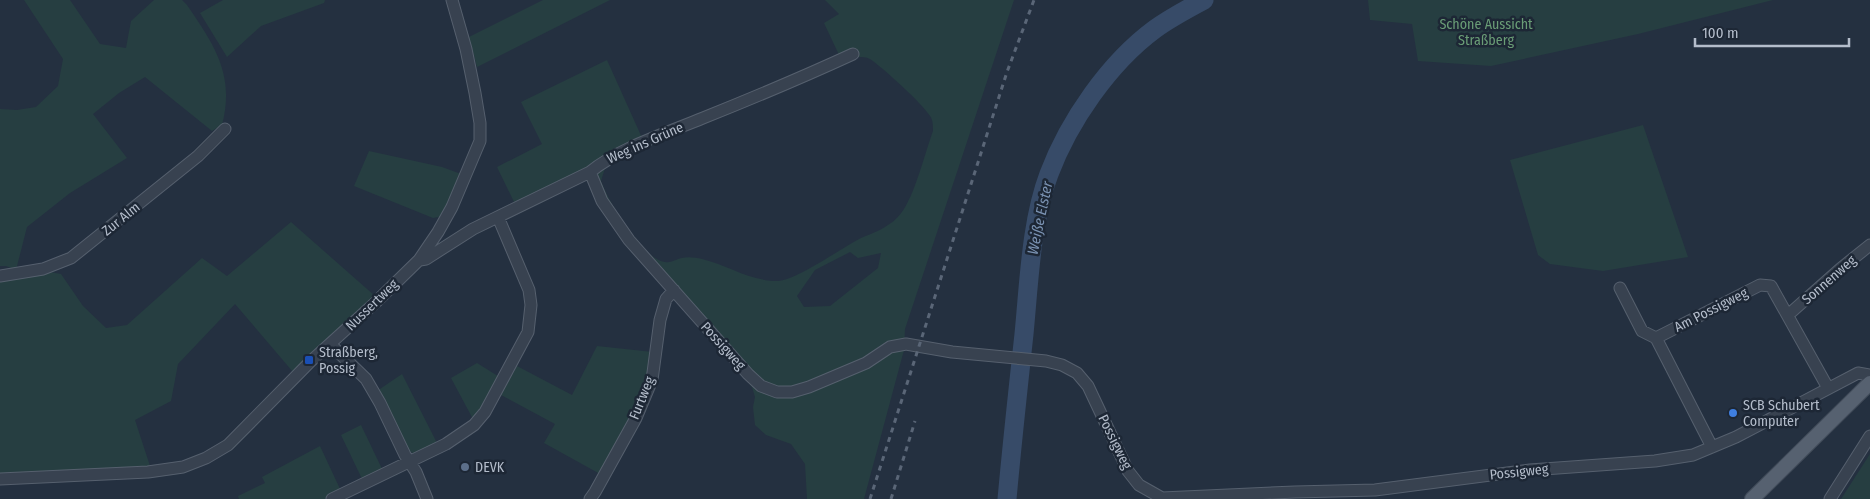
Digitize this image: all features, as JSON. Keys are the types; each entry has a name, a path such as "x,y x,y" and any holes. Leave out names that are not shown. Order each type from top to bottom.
{"main road":[{"path":"1752,499 1870,383"}],"street":[{"name":"Nussertweg","path":"0,479 148,472 183,467 206,458 228,444 419,260 452,207 480,141 480,123 475,93 466,49 452,0"},
{"name":"Weg ins Grüne","path":"419,260 426,259 473,229 498,216 590,172 602,162 654,138 798,80 853,54"},
{"name":"Zur Alm","path":"0,276 43,269 71,258 198,156 225,130"},
{"name":"Possigweg","path":"590,172 602,201 630,240 748,374 761,386 777,392 792,392 809,387 866,363 890,348 906,344 952,352 1046,361 1062,365 1077,373 1088,386 1128,471 1139,485 1162,498 1375,490 1530,470 1655,461 1693,455 1736,437 1858,374 1870,375"},
{"path":"332,499 446,444 474,425 485,412 528,332 532,305 529,290 498,216"},
{"name":"Sonnenweg","path":"1788,315 1870,245"},
{"name":"Am Possigweg","path":"1656,338 1760,285 1771,286 1828,388"},
{"path":"1620,288 1642,331 1656,338 1712,447"},
{"name":"Furtweg","path":"590,499 636,418 652,380 660,320 666,299 674,290"},
{"path":"330,344 366,379 410,462 427,499"},
{"path":"1830,499 1870,436"}],"green space":[{"path":"24,0 70,0 100,44 126,48 131,21 154,0 182,0 214,48 224,76 226,91 222,125 212,131 145,77 119,93 93,114 127,158 70,193 27,227 16,270 0,266 0,109 17,110 36,107 58,86 63,59"},
{"path":"223,0 325,0 324,3 261,26 227,57 200,13"},
{"path":"543,0 610,0 477,67 469,37"},
{"path":"825,0 1014,0 905,329 904,350 864,499 807,499 805,464 791,444 766,435 755,425 753,407 755,397 752,387 612,212 596,174 606,163 840,57 824,23 839,14","holes":["858,57 870,59 902,86 926,110 932,121 933,131 912,192 904,209 893,222 853,242 795,276 777,281 748,276 699,258 685,257 665,262 656,259 637,241 611,202 601,181 605,168 641,150","850,252 858,258 881,253 878,268 830,306 804,307 797,296 815,270"]},
{"name":"Schöne Aussicht Straßberg","path":"1368,0 1773,0 1638,34 1491,66 1418,61 1412,24 1370,20"},
{"path":"607,60 643,140 515,204 497,167 542,144 521,102"},
{"path":"1643,125 1688,257 1603,271 1550,264 1538,255 1510,160"},
{"path":"369,151 442,167 461,174 444,216 433,218 354,186"},
{"path":"291,222 375,296 293,372 235,304 178,364 171,401 135,420 150,466 0,474 0,280 50,272 61,274 83,306 106,328 127,325 202,258 227,276"},
{"path":"597,346 653,352 648,384 600,474 544,443 555,424 501,395 517,366 572,395"},
{"path":"477,363 501,378 474,421 451,378"},
{"path":"402,374 438,445 417,455 409,451 377,391"},
{"path":"361,425 383,471 363,481 341,435"},
{"path":"320,446 341,491 325,499 239,499 238,496 265,483 262,477"},
{"path":"1870,454 1870,499 1841,499"}],"waterway":[{"name":"Weiße Elster","path":"1007,499 1034,232 1049,174 1057,154 1079,114 1092,94 1122,59 1155,29 1204,0"}],"railway":[{"path":"870,499 1007,72 1034,0"},
{"path":"891,499 915,421"}],"place":[{"name":"Straßberg, Possig","path":"309,360"},
{"name":"SCB Schubert Computer","path":"1733,413"},
{"name":"DEVK","path":"465,467"}]}
